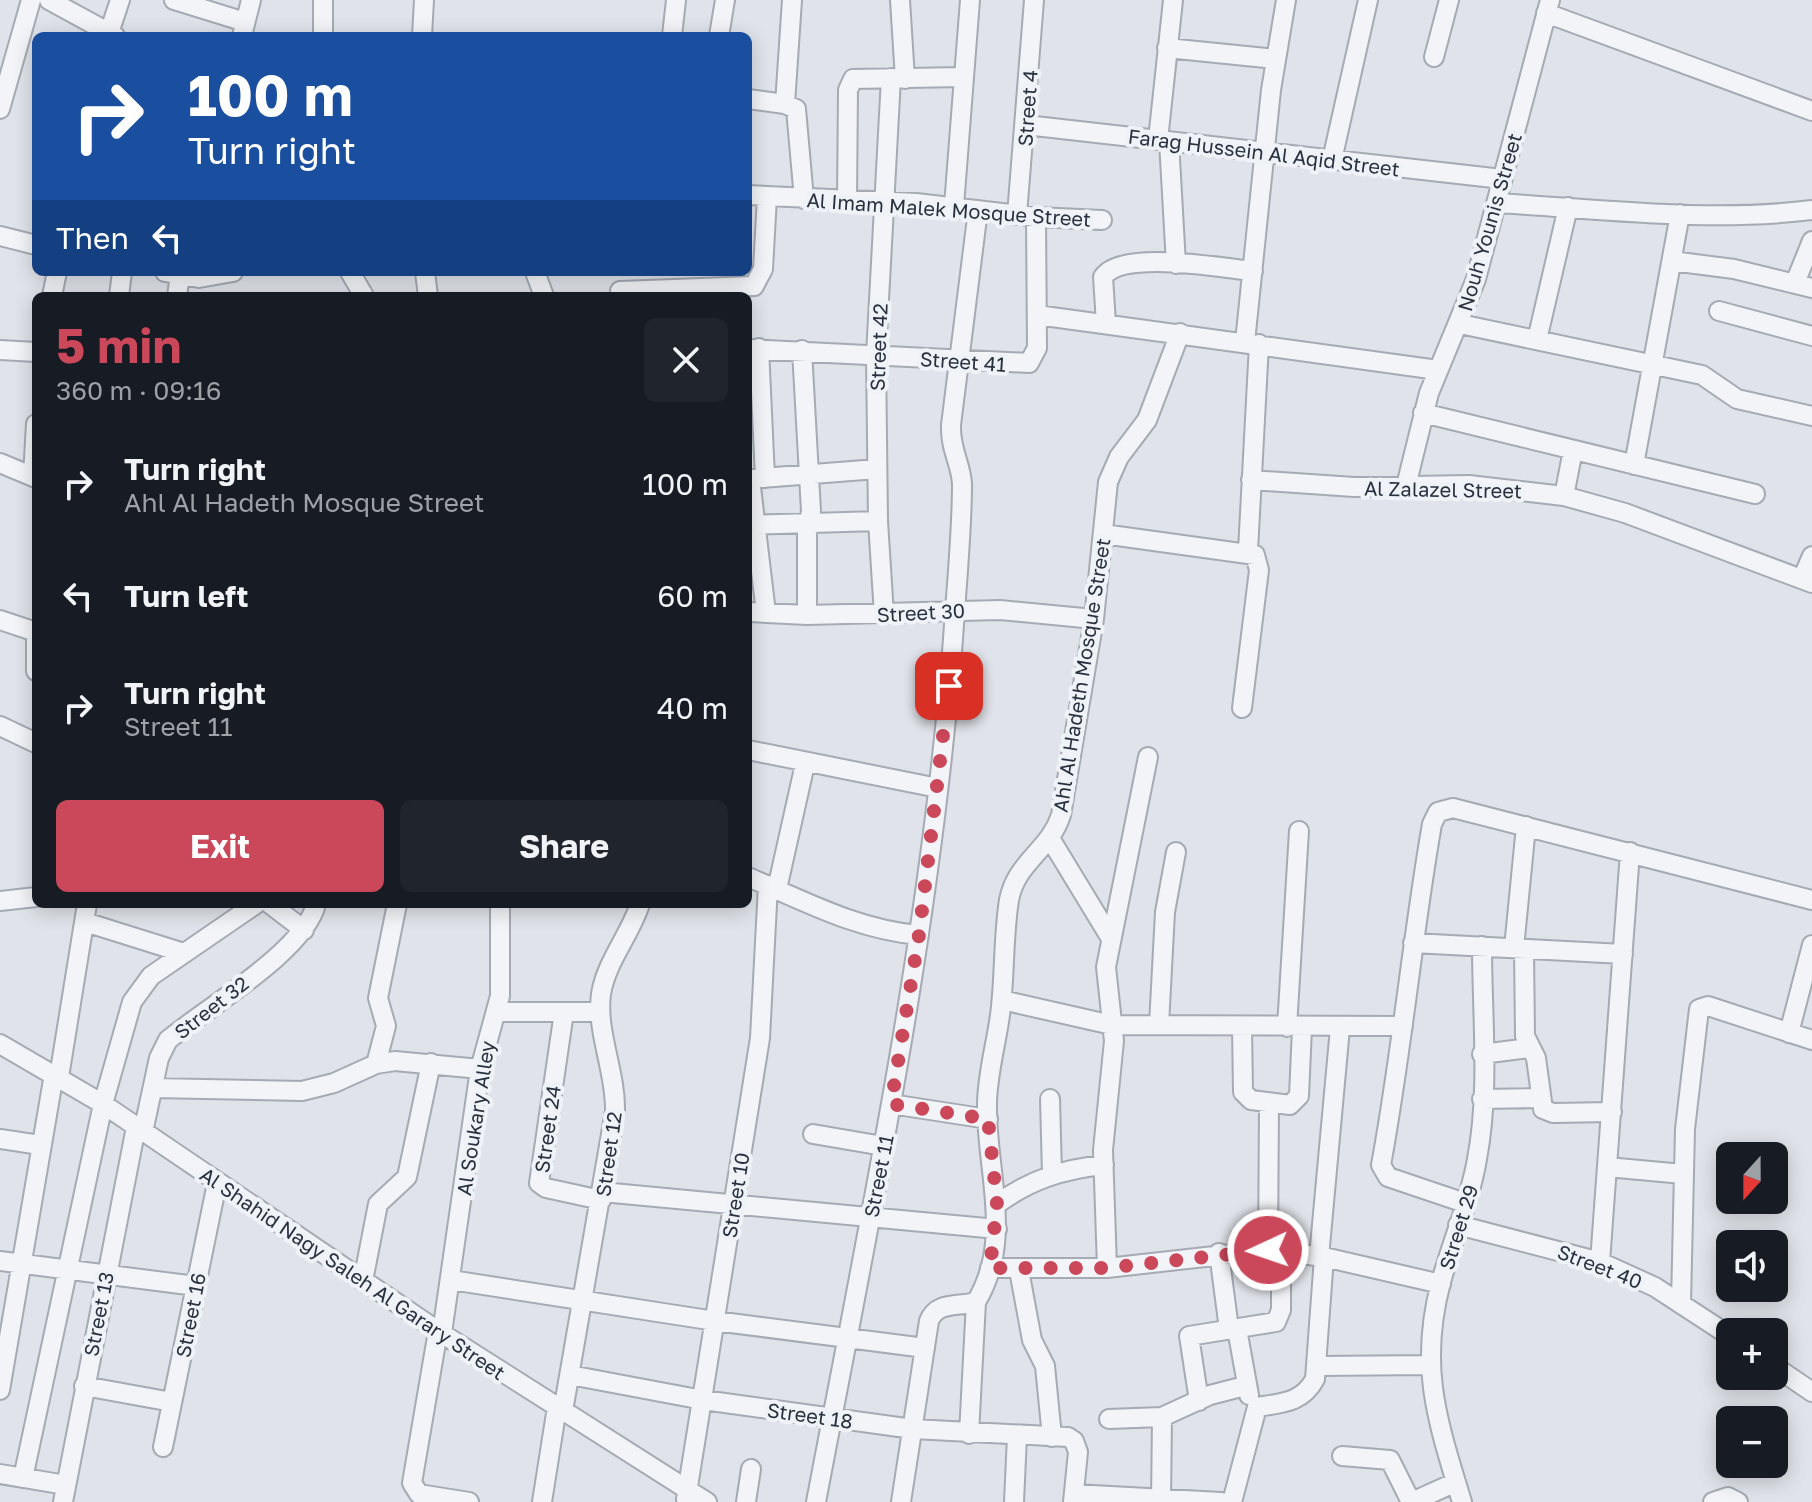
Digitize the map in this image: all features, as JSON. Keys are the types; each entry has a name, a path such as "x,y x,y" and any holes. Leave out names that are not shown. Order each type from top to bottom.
{"street":[{"path":"0,109 31,0"},
{"path":"49,0 105,32"},
{"path":"111,32 120,0"},
{"path":"174,0 243,29 251,0"},
{"path":"323,0 323,32"},
{"path":"422,32 424,0"},
{"path":"672,32 676,0"},
{"path":"720,32 725,0"},
{"path":"785,104 792,0"},
{"name":"Street 42","path":"884,615 878,521 876,355 898,79 900,0"},
{"path":"954,206 970,0"},
{"name":"Street 4","path":"1026,216 1026,125 1034,0"},
{"path":"1173,0 1167,48 1164,140 1176,264"},
{"path":"1248,551 1253,271 1276,59 1286,0"},
{"path":"1332,160 1368,0"},
{"path":"1434,57 1449,0"},
{"path":"1548,6 1812,111"},
{"name":"Nouh Younis Street","path":"1406,486 1423,413 1438,370 1460,324 1496,203 1548,6"},
{"path":"1167,48 1276,59"},
{"path":"847,200 849,85 859,76 898,79 962,77"},
{"path":"752,100 785,104 799,115 804,199"},
{"name":"Farag Hussein Al Aqid Street","path":"1026,125 1502,179"},
{"path":"669,292 704,281 747,288 758,282 763,269 757,196"},
{"name":"Al Imam Malek Mosque Street","path":"757,196 954,206 1026,216 1102,220"},
{"path":"1496,203 1680,214 1761,215 1812,210"},
{"path":"1537,340 1568,207"},
{"name":"Street 11","path":"816,1502 891,1104 919,935 938,788 955,609 962,485 950,436 978,210"},
{"path":"1634,465 1680,214"},
{"name":"Street 41","path":"754,348 1029,363 1037,348 1037,315 1026,216"},
{"path":"0,236 32,244"},
{"path":"1672,261 1804,286 1812,241"},
{"path":"1106,323 1102,283 1105,273 1124,264 1176,264 1253,271"},
{"path":"178,276 210,287 227,276"},
{"path":"619,286 659,292"},
{"path":"1719,311 1812,336"},
{"path":"1037,315 1438,370"},
{"path":"1460,324 1702,375 1737,399 1812,416"},
{"name":"Ahl Al Hadeth Mosque Street","path":"969,1434 976,1302 990,1268 997,1229 987,1096 1002,1000 1010,899 1014,881 1022,867 1051,840 1061,815 1094,619 1105,494 1112,468 1147,420 1180,333"},
{"path":"754,348 752,524 757,612"},
{"path":"0,350 32,352"},
{"path":"802,350 809,474 807,615"},
{"path":"1423,413 1755,494"},
{"path":"1564,496 1573,450"},
{"path":"0,463 32,476"},
{"path":"754,479 877,469"},
{"name":"Al Zalazel Street","path":"1251,480 1501,487 1564,496 1625,513 1807,581"},
{"path":"752,524 878,521"},
{"path":"1103,534 1248,551 1259,560 1242,708"},
{"path":"1807,581 1812,556"},
{"name":"Street 30","path":"757,612 884,615 955,609 1094,619"},
{"path":"0,620 32,634"},
{"path":"0,726 32,741"},
{"path":"752,751 805,764 938,788"},
{"path":"1107,1268 1104,1165 1114,1041 1105,983 1110,937 1148,757"},
{"name":"Street 10","path":"687,1496 760,1038 773,887 805,764"},
{"path":"1465,1203 1388,1177 1382,1170 1413,943 1432,824 1438,812 1453,808 1812,900"},
{"path":"1526,826 1519,948 1525,1036 1536,1058 1540,1098 1547,1112 1612,1112"},
{"path":"1242,1027 1243,1092 1251,1100 1290,1105 1299,1096 1294,1027 1299,831"},
{"path":"1051,840 1110,937"},
{"path":"1159,1025 1165,912 1176,852"},
{"path":"1600,1262 1630,852"},
{"path":"752,879 873,929 919,935"},
{"path":"0,901 32,897"},
{"path":"0,1390 4,1336 21,1263 40,1145 56,1076 86,908 184,953"},
{"path":"23,1478 103,1104 132,1002 151,976 250,908"},
{"path":"275,908 304,930"},
{"name":"Street 32","path":"140,1130 162,1049 168,1040 304,930 314,908"},
{"path":"376,1064 386,1026 378,998 396,908"},
{"name":"Al Soukary Alley","path":"469,1502 419,1494 412,1483 451,1280 480,1069 502,979 500,908"},
{"name":"Street 12","path":"542,1502 584,1301 615,1097 600,1012 603,984 638,908"},
{"path":"1413,943 1623,954"},
{"path":"1789,1033 1808,977 1812,945"},
{"name":"Street 29","path":"1462,1502 1436,1415 1431,1365 1441,1284 1477,1160 1482,1099 1482,946"},
{"path":"1002,1000 1112,1025 1403,1026"},
{"path":"1681,1303 1686,1107 1699,1009 1708,1006 1812,1040"},
{"path":"496,1012 600,1012"},
{"name":"Street 24","path":"564,1012 539,1183 546,1188 602,1196"},
{"path":"1257,1407 1302,1397 1315,1379 1318,1366 1322,1257 1340,1028"},
{"name":"Al Shahid Nagy Saleh Al Garary Street","path":"0,1044 103,1104 687,1496 707,1502"},
{"path":"1482,1054 1529,1048"},
{"path":"363,1281 378,1204 407,1177 431,1063"},
{"path":"153,1088 302,1091 334,1083 376,1064 431,1063 480,1069"},
{"path":"1482,1099 1540,1098"},
{"path":"1050,1099 1052,1174"},
{"path":"891,1104 988,1119"},
{"path":"1199,1401 1189,1336 1268,1326 1279,1317 1269,1104"},
{"name":"Street 13","path":"65,1494 106,1275 140,1130"},
{"path":"813,1134 883,1146"},
{"path":"0,1139 40,1145"},
{"path":"997,1204 1017,1190 1052,1174 1104,1165"},
{"path":"1607,1167 1683,1174"},
{"name":"Street 16","path":"163,1447 217,1183"},
{"path":"602,1196 734,1204 997,1229"},
{"name":"Street 40","path":"1458,1225 1600,1262 1681,1303 1716,1327"},
{"path":"990,1268 1107,1268 1219,1253 1274,1251 1322,1257 1441,1284"},
{"path":"1219,1253 1245,1386 1257,1407 1232,1502"},
{"path":"0,1261 196,1286"},
{"path":"1019,1270 1032,1340 1048,1378 1052,1437 1068,1437 1078,1447 1074,1498 1221,1502"},
{"path":"451,1280 715,1321 925,1348"},
{"path":"901,1502 929,1321 935,1310 976,1302"},
{"path":"1318,1366 1431,1365"},
{"name":"Street 18","path":"570,1375 703,1400 913,1429 1052,1437"},
{"path":"1788,1376 1812,1392"},
{"path":"84,1386 172,1402"},
{"path":"1109,1419 1162,1417 1245,1386"},
{"path":"1161,1500 1162,1417"},
{"path":"1014,1502 1017,1436"},
{"path":"1342,1456 1390,1460 1412,1502 1456,1482"},
{"path":"746,1502 751,1469"},
{"path":"1,1481 23,1478 65,1494"},
{"path":"1713,1502 1728,1497 1738,1502"}],"route":[{"path":"949,686 919,935 891,1104 988,1119 997,1204 995,1248 990,1268 1034,1271 1107,1268 1268,1250"}]}
